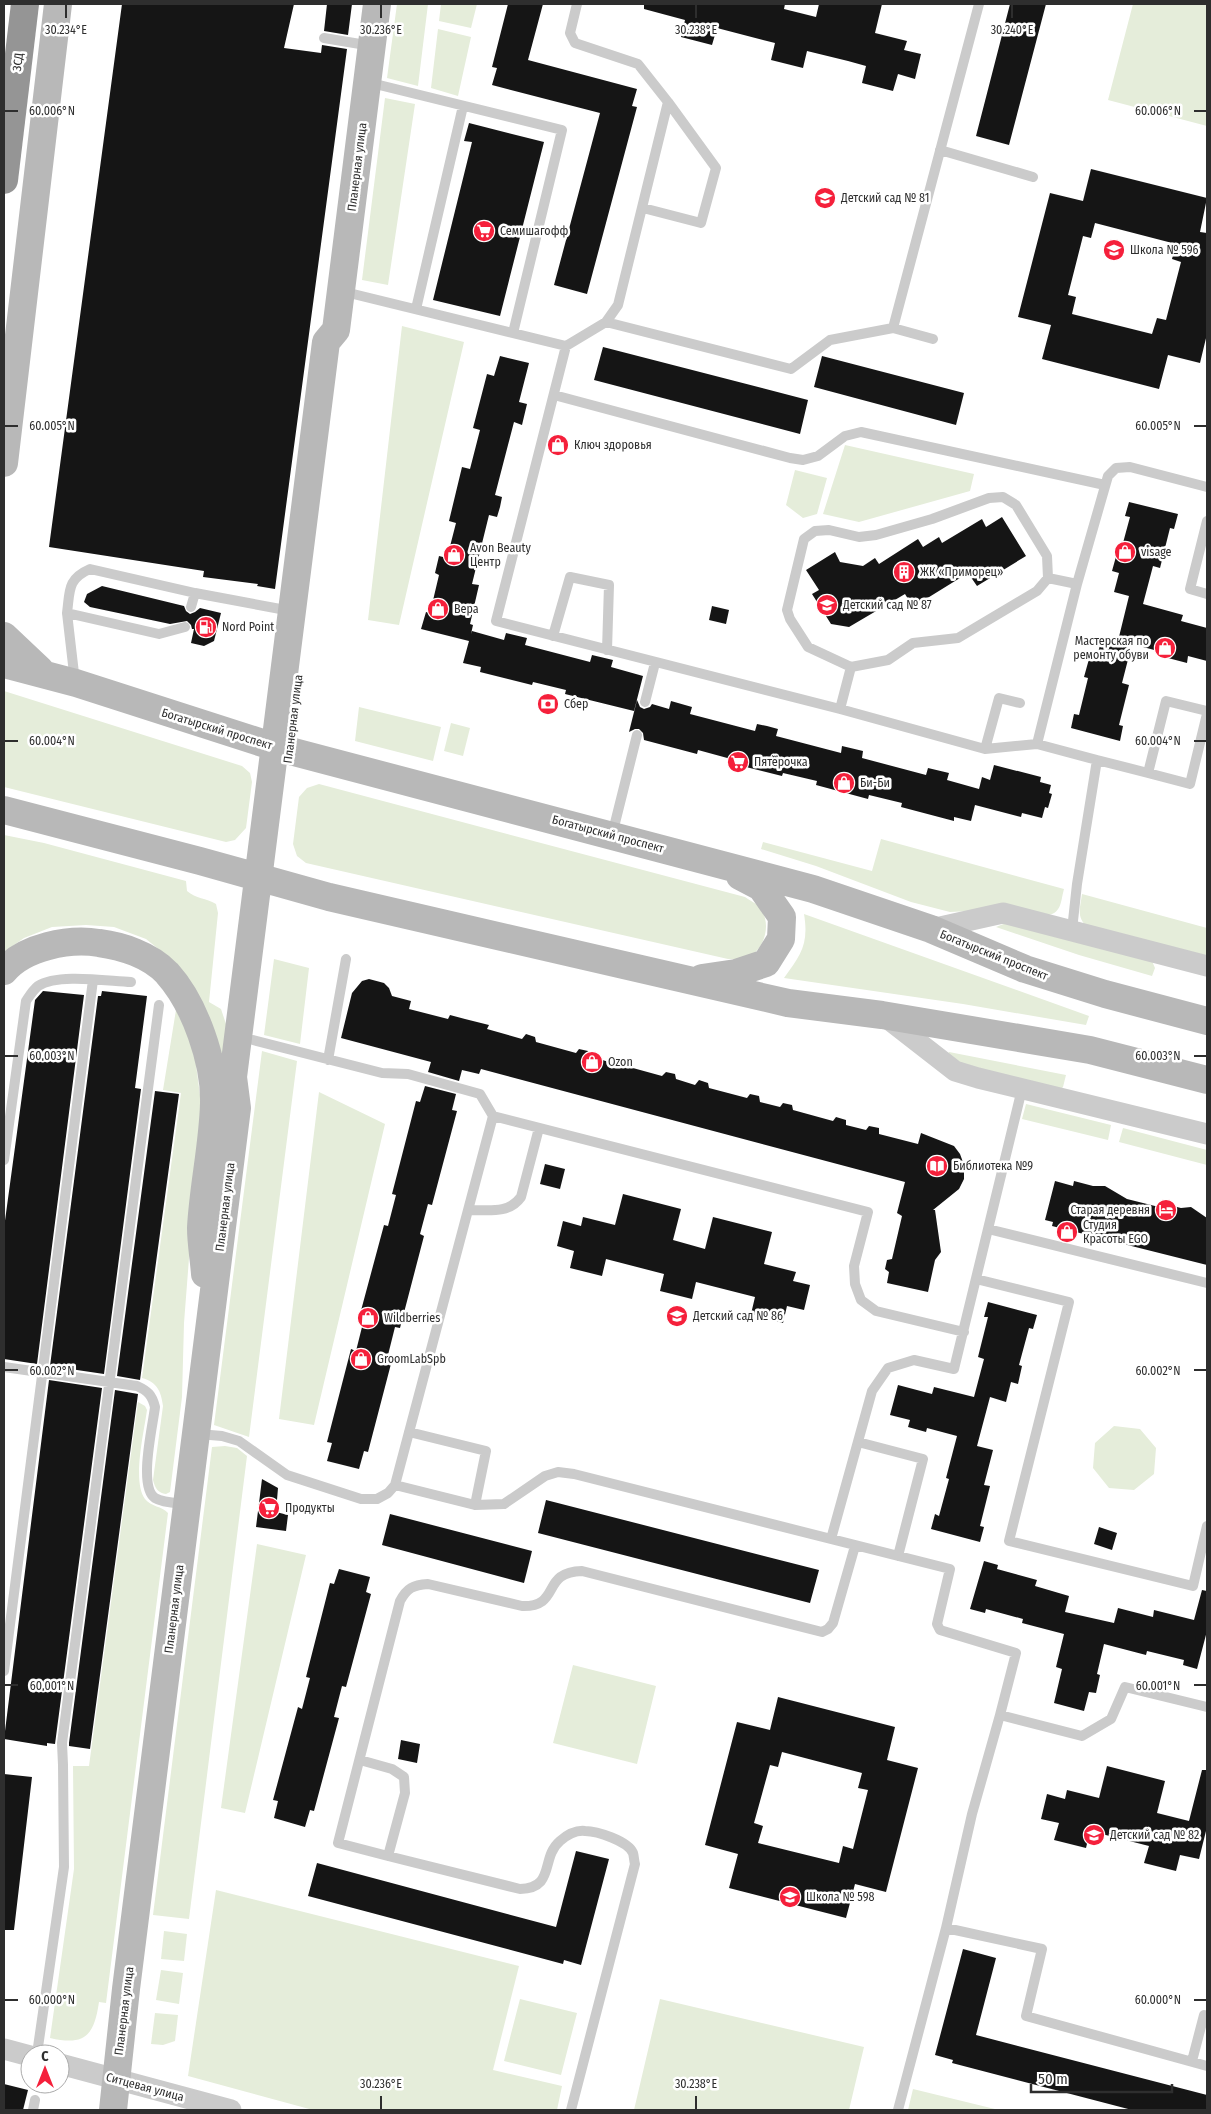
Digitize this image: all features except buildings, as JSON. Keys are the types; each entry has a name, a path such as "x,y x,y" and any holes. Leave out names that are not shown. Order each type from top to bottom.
{"highway":[{"name":"ЗСД","path":"4,180 25,4"}],"main road":[{"path":"4,463 58,4"},
{"name":"Планерная улица","path":"237,1108 249,1079 266,879 282,749 342,345 336,330 378,4"},
{"name":"Планерная улица","path":"282,749 292,612 326,342 336,330"},
{"path":"4,636 45,674"},
{"name":"Богатырский проспект","path":"4,664 76,683 282,749 813,889 931,929 1025,969 1105,994 1207,1021"},
{"path":"4,810 374,908 788,1003 882,1015 1090,1050 1207,1080"},
{"path":"686,980 736,973 766,963 781,939 782,917 762,887 712,861"},
{"name":"Планерная улица","path":"113,2110 237,1108 233,1077 266,879"},
{"path":"4,970 28,954 58,942 84,941 116,945 145,957 166,972 186,1000 200,1030 214,1102 201,1230 210,1329"}],"street":[{"path":"931,929 1002,913 1207,966"},
{"path":"882,1015 955,1071 1207,1134"},
{"path":"4,2049 20,2053"},
{"name":"Ситцевая улица","path":"70,2067 231,2110"}],"lane":[{"path":"577,4 570,32 575,43 638,64 716,168 701,223 643,208"},
{"path":"893,328 979,4"},
{"path":"324,38 372,46"},
{"path":"367,82 562,130 513,333"},
{"path":"341,291 566,346 606,322 618,305 668,102"},
{"path":"416,309 463,106"},
{"path":"940,150 1033,177"},
{"path":"606,322 791,369 830,340 893,328 933,339"},
{"path":"566,346 496,621 655,663 840,708 985,749 1037,744 1190,784 1207,712 1166,701 1148,773"},
{"path":"554,395 790,458 803,460 818,456 846,436 861,432 1105,485"},
{"path":"1037,744 1077,584 1108,476 1116,468 1130,467 1207,487"},
{"path":"1004,497 1016,504 1046,556 1048,578 1037,591 958,638 913,643 888,660 851,667 808,648 790,620 787,610 804,540 815,531 829,530 859,537 876,535 932,519 989,498 1004,497"},
{"path":"1207,521 1190,589 1207,594"},
{"path":"76,683 67,613 71,585 78,574 90,569 195,593 292,612"},
{"path":"553,636 570,577 609,585 607,650"},
{"path":"1048,578 1077,584"},
{"path":"192,608 195,593"},
{"path":"67,613 159,634 185,627"},
{"path":"645,702 655,663"},
{"path":"840,708 851,667"},
{"path":"985,749 999,698 1020,703"},
{"path":"612,835 637,735"},
{"path":"1072,930 1077,884 1097,760"},
{"path":"328,1060 346,958"},
{"path":"4,1671 93,980"},
{"path":"4,1160 26,1001 32,991 40,985 52,981 93,980 131,982"},
{"path":"38,2044 64,1867 62,1743 159,1005"},
{"path":"196,1433 222,1436 239,1441 287,1475 361,1499 377,1500 388,1494 395,1485 493,1116 480,1094 408,1074 382,1073 253,1040"},
{"path":"831,1540 872,1391 888,1368 914,1360 954,1369 1022,1089"},
{"path":"493,1116 868,1212 854,1266 855,1284 861,1300 876,1311 964,1332"},
{"path":"469,1210 506,1210 515,1205 522,1197 540,1128"},
{"path":"988,1229 1207,1283"},
{"path":"976,1279 1069,1302 1009,1541 1193,1586 1207,1526"},
{"path":"4,1366 137,1386 146,1390 153,1397 155,1407 146,1477 148,1490 155,1498 187,1504"},
{"path":"409,1432 486,1451 475,1505"},
{"path":"858,1442 923,1458 898,1556"},
{"path":"395,1485 475,1505 504,1504 545,1476 558,1472 574,1474 950,1569 937,1624 940,1630 1016,1653 972,1814 946,1928 898,2110"},
{"path":"572,2110 634,1864 633,1852 626,1844 615,1838 585,1831 570,1834 559,1842 552,1853 546,1874 540,1883 531,1889 520,1889 338,1843 400,1601 406,1590 416,1585 428,1584 522,1606 535,1606 546,1600 558,1578 568,1571 582,1571 822,1632 828,1630 833,1623 855,1546"},
{"path":"1000,1715 1082,1736 1111,1719 1125,1687 1207,1707"},
{"path":"360,1760 392,1769 404,1777 405,1793 388,1856"},
{"path":"946,1928 1042,1949 1026,2016 1207,2066"},
{"path":"1192,2062 1204,2015 1207,2016"}],"green space":[{"path":"397,4 428,4 418,86 387,78"},
{"path":"441,4 477,4 471,28 439,21"},
{"path":"1133,4 1207,4 1207,126 1108,100"},
{"path":"438,29 471,37 458,96 431,88"},
{"path":"385,98 415,104 388,285 362,280"},
{"path":"402,326 464,342 399,625 368,620"},
{"path":"845,445 974,474 970,491 859,522 823,514"},
{"path":"795,470 827,478 817,514 803,518 786,505"},
{"path":"4,691 242,766 250,773 252,782 246,828 235,840 226,842 4,787"},
{"path":"359,707 441,727 433,761 355,741"},
{"path":"451,723 470,728 463,756 444,751"},
{"path":"319,784 745,897 759,906 763,913 766,920 765,936 762,944 751,955 744,959 728,959 306,863 297,856 293,844 299,797 307,788"},
{"path":"4,835 44,843 186,881 187,891 194,896 216,904 218,913 209,1002 221,1009 228,1030 224,1071 177,964 146,939 114,927 86,925 52,927 24,938 4,952"},
{"path":"881,839 1064,889 1061,903 1055,913 1045,916 970,911 950,912 911,902 816,866 761,849 763,842 872,871"},
{"path":"1082,894 1207,928 1207,956 1088,928 1080,916"},
{"path":"804,914 1089,1016 1086,1025 963,1004 784,978 802,949 805,933"},
{"path":"1006,923 1152,961 1155,968 1152,976 1079,955 996,927"},
{"path":"274,959 309,968 300,1044 264,1035"},
{"path":"176,1010 187,1032 195,1057 201,1103 184,1323 182,1397 170,1492 166,1494 157,1490 153,1480 163,1406 162,1401 155,1385 142,1378 181,1093 163,1090"},
{"path":"262,1051 297,1061 249,1437 214,1425"},
{"path":"949,1052 1066,1075 1063,1087 1059,1091 964,1065 947,1055"},
{"path":"319,1092 385,1124 314,1425 279,1419"},
{"path":"1026,1104 1111,1125 1108,1140 1022,1119"},
{"path":"1123,1128 1207,1150 1207,1165 1119,1142"},
{"path":"138,1402 145,1406 147,1410 139,1469 141,1491 147,1502 168,1513 106,2003 99,2002 94,2023 86,2036 72,2041 62,2040 50,2038 74,1869 73,1766 89,1766"},
{"path":"1114,1426 1140,1429 1156,1448 1154,1474 1134,1490 1109,1488 1093,1468 1095,1443"},
{"path":"225,1446 237,1448 247,1456 189,1919 153,1915 212,1447"},
{"path":"257,1544 306,1555 245,1813 221,1808"},
{"path":"573,1665 656,1686 637,1764 553,1743"},
{"path":"216,1890 519,1966 493,2070 562,2086 557,2110 313,2110 188,2076"},
{"path":"164,1931 187,1934 184,1961 161,1959"},
{"path":"161,1970 183,1973 179,2004 156,2000"},
{"path":"520,1999 577,2013 561,2075 504,2061"},
{"path":"660,1999 864,2047 849,2110 634,2110"},
{"path":"155,2013 178,2015 175,2041 163,2045 151,2044"},
{"path":"913,2089 999,2110 908,2110"}],"place":[{"name":"Детский сад № 81","path":"825,198"},
{"name":"Семишагофф","path":"484,231"},
{"name":"Школа № 596","path":"1114,250"},
{"name":"Ключ здоровья","path":"558,445"},
{"name":"visage","path":"1125,552"},
{"name":"Avon Beauty Центр","path":"454,555"},
{"name":"ЖК «Приморец»","path":"904,572"},
{"name":"Детский сад № 87","path":"827,605"},
{"name":"Вера","path":"438,609"},
{"name":"Nord Point","path":"206,627"},
{"name":"Мастерская по ремонту обуви","path":"1165,648"},
{"name":"Сбер","path":"548,704"},
{"name":"Пятёрочка","path":"738,762"},
{"name":"Би-Би","path":"844,783"},
{"name":"Ozon","path":"592,1062"},
{"name":"Библиотека №9","path":"937,1166"},
{"name":"Старая деревня","path":"1166,1210"},
{"name":"Студия Красоты EGO","path":"1067,1232"},
{"name":"Детский сад № 86","path":"677,1316"},
{"name":"Wildberries","path":"368,1318"},
{"name":"GroomLabSpb","path":"361,1359"},
{"name":"Продукты","path":"269,1508"},
{"name":"Детский сад № 82","path":"1094,1835"},
{"name":"Школа № 598","path":"790,1897"}]}
